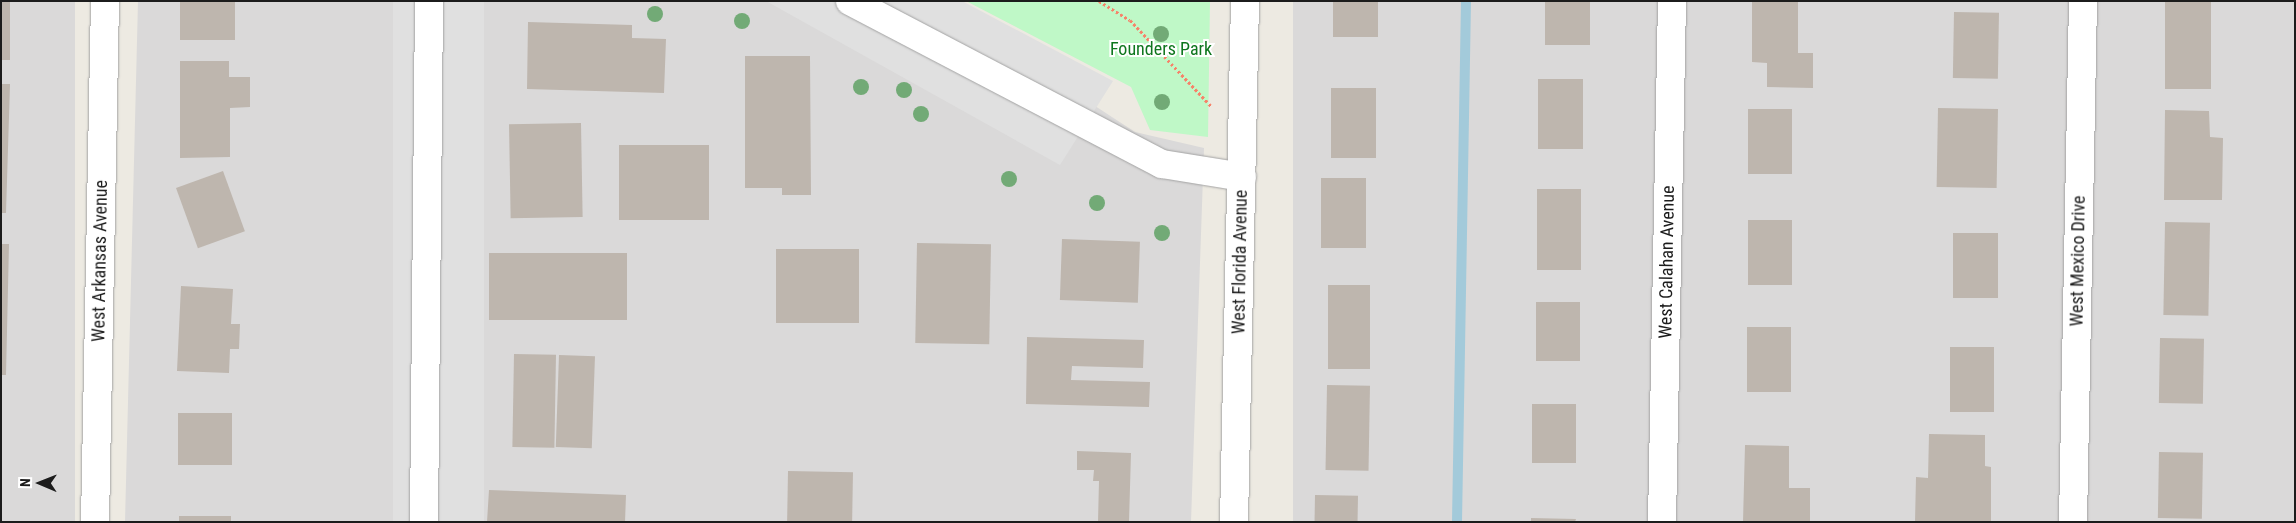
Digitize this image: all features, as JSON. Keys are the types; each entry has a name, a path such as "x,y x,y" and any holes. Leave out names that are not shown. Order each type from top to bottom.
{"street":[{"name":"West Arkansas Avenue","path":"95,522 105,1"},
{"path":"424,522 429,1"},
{"path":"850,1 1162,164 1242,177"},
{"name":"West Florida Avenue","path":"1234,522 1245,1"},
{"name":"West Calahan Avenue","path":"1662,522 1672,1"},
{"name":"West Mexico Drive","path":"2073,522 2082,1"}],"path":[{"path":"1099,1 1130,20 1212,106"}],"shaded area":[{"path":"1,1 75,1 75,522 1,522"},
{"path":"138,1 934,1 1135,132 1204,148 1191,522 125,522"},
{"path":"393,1 484,1 484,522 393,522"},
{"path":"766,1 962,1 1113,81 1060,165"},
{"path":"1293,1 2295,1 2295,522 1293,522"}],"green space":[{"name":"Founders Park","path":"966,1 1210,1 1208,137 1150,130 1131,87"}],"building":[{"path":"1,1 10,1 10,60 1,60"},
{"path":"180,1 235,1 235,40 180,40"},
{"path":"1333,1 1378,1 1378,37 1333,37"},
{"path":"1545,1 1590,1 1590,45 1545,45"},
{"path":"1752,1 1798,1 1798,53 1813,53 1813,88 1767,87 1767,63 1752,62"},
{"path":"2165,1 2211,1 2211,89 2165,89"},
{"path":"1954,12 1999,13 1998,79 1953,78"},
{"path":"528,22 632,25 632,38 666,39 664,93 527,89"},
{"path":"745,56 810,56 811,195 782,195 782,188 745,188"},
{"path":"180,61 229,61 229,77 250,77 250,107 230,108 230,157 180,158"},
{"path":"1538,79 1583,79 1583,149 1538,149"},
{"path":"1,84 10,84 6,213 1,213"},
{"path":"1331,88 1376,88 1376,158 1331,158"},
{"path":"1938,108 1998,109 1997,188 1937,187"},
{"path":"1748,109 1792,109 1792,174 1748,174"},
{"path":"2165,110 2209,111 2210,137 2223,138 2222,200 2164,200"},
{"path":"581,123 583,217 511,218 509,124"},
{"path":"619,145 709,145 709,220 619,220"},
{"path":"223,171 245,231 198,248 176,188"},
{"path":"1321,178 1366,178 1366,248 1321,248"},
{"path":"1537,189 1581,189 1581,270 1537,270"},
{"path":"1748,220 1792,220 1792,285 1748,285"},
{"path":"2165,222 2210,223 2208,316 2163,315"},
{"path":"1953,233 1998,233 1998,298 1953,298"},
{"path":"1062,239 1140,242 1138,303 1060,300"},
{"path":"917,243 991,244 989,344 915,343"},
{"path":"1,244 9,244 6,375 1,375"},
{"path":"776,249 859,249 859,323 776,323"},
{"path":"489,253 627,253 627,320 489,320"},
{"path":"1328,285 1370,285 1370,369 1328,369"},
{"path":"181,286 233,289 231,324 240,324 239,349 230,349 229,373 177,371"},
{"path":"1536,302 1580,302 1580,361 1536,361"},
{"path":"1747,327 1791,327 1791,392 1747,392"},
{"path":"1027,337 1144,340 1143,368 1072,366 1071,380 1150,382 1149,407 1026,404"},
{"path":"2160,338 2204,339 2203,404 2159,403"},
{"path":"1950,347 1994,347 1994,412 1950,412"},
{"path":"514,354 556,355 554,448 512,447"},
{"path":"559,355 595,356 592,448 556,447"},
{"path":"1327,385 1370,386 1369,471 1326,470"},
{"path":"1532,404 1576,404 1576,463 1532,463"},
{"path":"178,413 232,413 232,465 178,465"},
{"path":"1929,434 1985,435 1985,466 1991,467 1991,522 1915,522 1916,477 1928,478"},
{"path":"1745,445 1789,446 1789,488 1810,488 1810,522 1743,522"},
{"path":"1077,451 1131,453 1129,522 1098,522 1099,481 1093,481 1094,470 1077,470"},
{"path":"2159,452 2203,453 2202,519 2158,518"},
{"path":"788,471 853,472 852,522 787,522"},
{"path":"489,490 626,495 625,522 487,522"},
{"path":"1315,495 1358,496 1358,522 1315,522"},
{"path":"179,516 231,516 231,522 179,522"},
{"path":"1531,518 1576,519 1575,522 1531,522"}],"waterway":[{"path":"1457,522 1466,1"}]}
